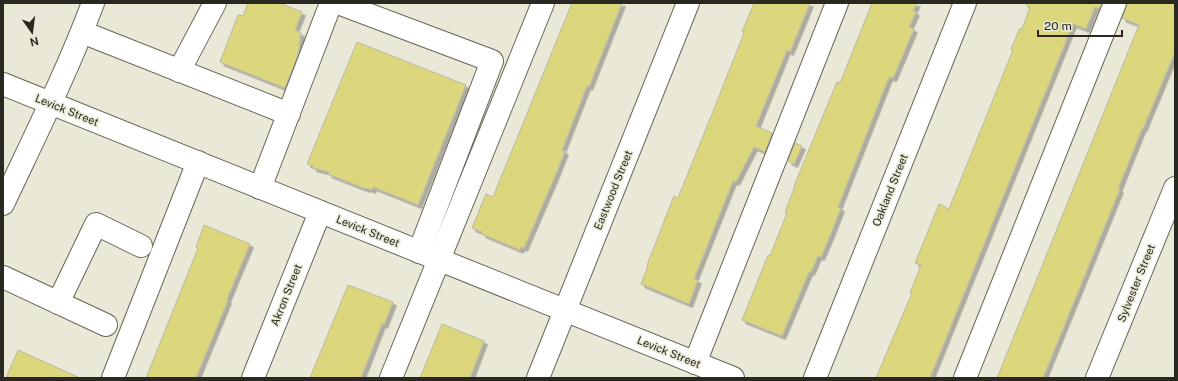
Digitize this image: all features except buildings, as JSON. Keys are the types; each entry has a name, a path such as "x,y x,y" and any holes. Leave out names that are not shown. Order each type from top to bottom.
{"street":[{"path":"3,204 82,32 93,3"},
{"path":"179,70 215,3"},
{"path":"260,188 331,3"},
{"path":"338,3 492,61 391,378"},
{"path":"429,256 543,3"},
{"name":"Eastwood Street","path":"538,378 688,3"},
{"path":"695,362 837,3"},
{"name":"Oakland Street","path":"816,378 965,3"},
{"path":"965,378 1115,3"},
{"path":"82,32 289,114"},
{"name":"Levick Street","path":"3,84 733,378"},
{"path":"113,378 198,162"},
{"name":"Sylvester Street","path":"1097,378 1175,188"},
{"name":"Akron Street","path":"253,378 320,212"},
{"path":"58,303 96,224 141,246"},
{"path":"3,277 106,325"}]}
